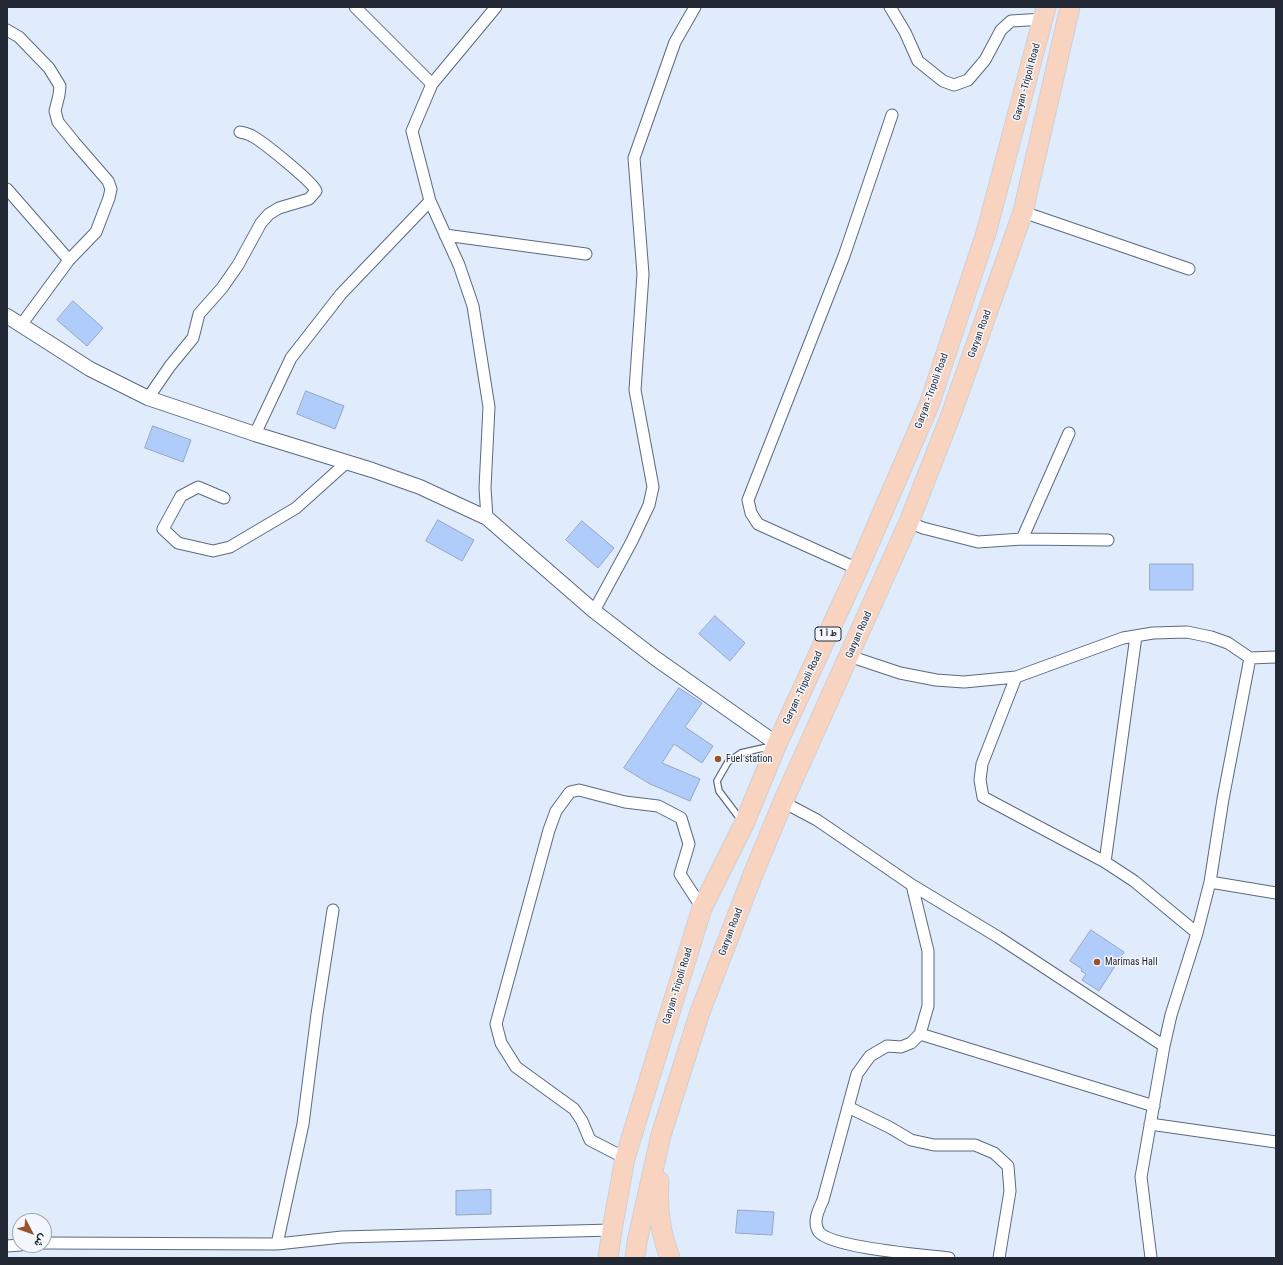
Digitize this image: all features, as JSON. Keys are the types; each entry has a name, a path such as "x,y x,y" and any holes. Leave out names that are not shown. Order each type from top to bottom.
{"highway":[{"name":"Garyan Road","path":"635,1258 637,1242 661,1135 700,1012 752,877 783,802 909,522 952,412 1023,212 1070,7"},
{"name":"Garyan -Tripoli Road","path":"608,1258 625,1158 702,908 744,824 777,744 858,569 929,405 986,233 1045,13"},
{"path":"661,1135 658,1199 660,1224 670,1258"}],"street":[{"path":"355,7 432,84"},
{"path":"487,518 485,488 489,407 473,306 459,265 444,235 430,201 412,131 432,84 496,7"},
{"path":"594,611 636,533 649,505 653,487 635,390 643,274 634,158 675,42 695,7"},
{"path":"890,7 905,32 918,61 943,81 954,85 968,80 985,60 1001,30 1011,21 1045,13"},
{"path":"7,30 19,37 49,68 60,86 55,111 58,122 108,181 111,188 96,232 70,260 21,325"},
{"path":"858,569 758,524 751,513 748,500 844,256 892,115"},
{"path":"148,398 170,366 193,338 199,314 222,288 238,265 261,223 269,214 279,208 309,199 316,191 308,180 262,142 252,135 240,132"},
{"path":"7,189 70,260"},
{"path":"255,434 291,358 342,294 430,201"},
{"path":"1023,212 1189,269"},
{"path":"444,235 586,254"},
{"path":"7,316 90,369 148,398 255,434 372,470 420,487 487,518 594,611 655,658 777,744"},
{"path":"1022,539 1069,433"},
{"path":"224,498 198,487 181,496 163,529 178,543 213,552 230,547 296,508 346,463"},
{"path":"909,522 923,528 978,542 1022,539 1108,540"},
{"path":"849,656 900,673 936,680 964,682 1016,677 1110,642 1123,638 1153,633 1187,632 1211,637 1228,643 1250,658 1276,657"},
{"path":"1105,862 1136,636"},
{"path":"1151,1258 1141,1177 1164,1046 1171,1015 1197,933 1210,882 1223,799 1250,658"},
{"path":"1016,677 982,764 980,780 983,797 1105,862 1134,881 1197,933"},
{"path":"625,1158 590,1140 582,1121 574,1109 516,1067 501,1043 496,1024 548,830 556,811 570,792 579,790 625,802 658,806 681,818 689,844 680,874 702,908"},
{"path":"783,802 817,820 912,885 998,937 1164,1046"},
{"path":"1210,882 1276,893"},
{"path":"912,885 928,951 928,1006 920,1034 911,1043 901,1047 887,1046 870,1056 857,1074 823,1200 815,1220 819,1232 830,1240 851,1246 949,1258"},
{"path":"278,1244 303,1124 317,1014 333,910"},
{"path":"920,1034 1154,1106"},
{"path":"848,1107 889,1127 911,1140 934,1146 975,1145 994,1153 1008,1166 1010,1192 999,1258"},
{"path":"1150,1124 1276,1142"},
{"path":"52,1243 278,1244 342,1237 612,1230"}],"lane":[{"path":"744,824 719,791 717,781 728,762 741,753 777,744"}],"building":[{"path":"73,301 103,328 87,346 57,320"},
{"path":"306,391 344,406 335,429 297,414"},
{"path":"153,426 191,440 183,462 145,448"},
{"path":"438,520 474,540 462,561 426,541"},
{"path":"582,521 614,548 598,568 566,540"},
{"path":"1150,564 1193,564 1193,590 1150,590"},
{"path":"715,616 745,643 730,661 699,634"},
{"path":"679,688 702,703 685,727 713,746 702,763 674,744 662,763 700,779 690,801 650,784 624,768"},
{"path":"1091,930 1124,952 1099,991 1082,980 1086,974 1081,971 1082,969 1070,961"},
{"path":"491,1190 491,1214 456,1215 456,1191"},
{"path":"738,1210 774,1212 772,1235 736,1233"}],"place":[{"name":"Fuel station","path":"718,759"},
{"name":"Marimas Hall","path":"1097,962"}]}
